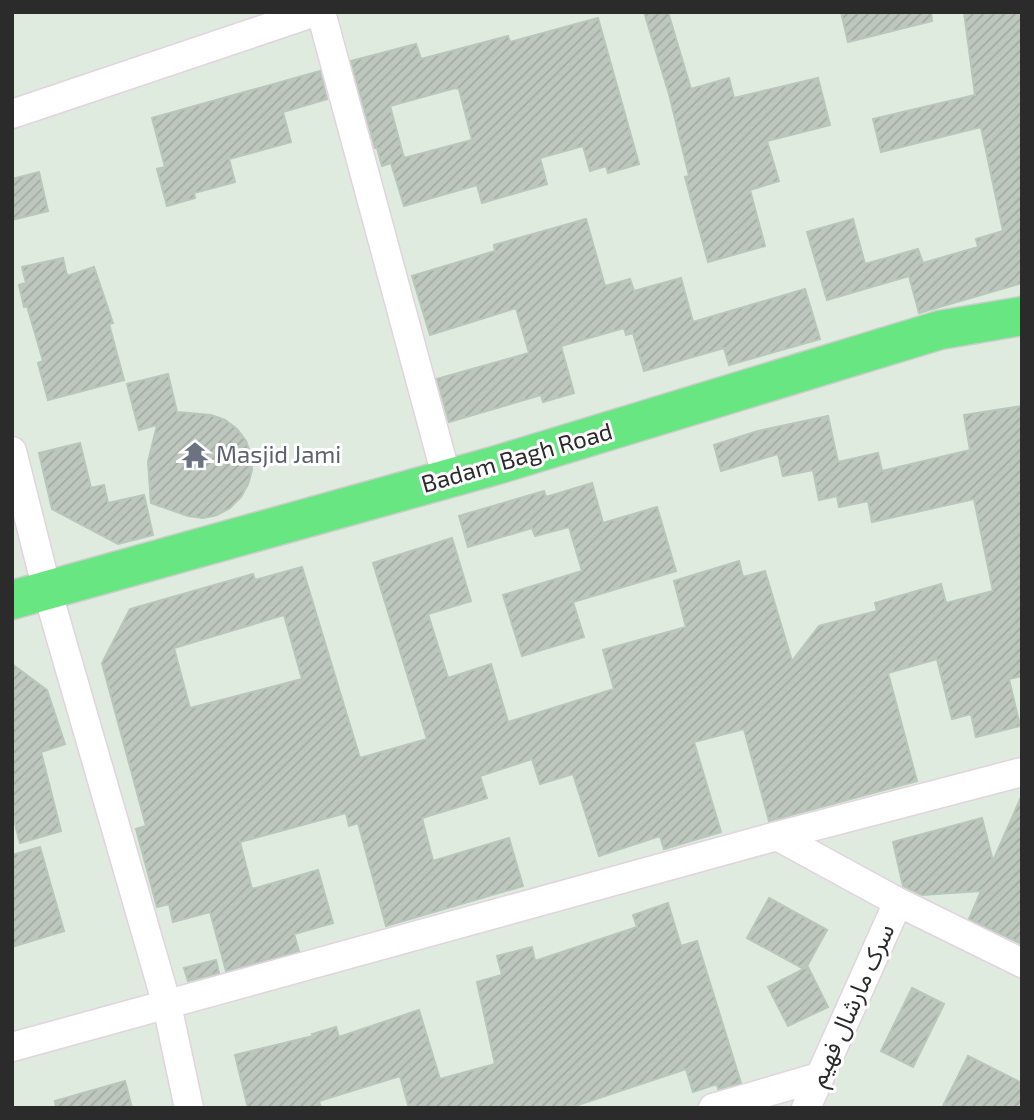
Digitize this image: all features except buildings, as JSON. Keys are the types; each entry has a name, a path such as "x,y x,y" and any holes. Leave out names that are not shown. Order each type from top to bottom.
{"main road":[{"name":"Badam Bagh Road","path":"30,595 447,479 940,330 1022,316"}],"street":[{"path":"12,114 315,12"},
{"path":"321,12 447,479"},
{"path":"12,450 30,595 167,1005 189,1108"},
{"path":"12,1047 777,836 1022,772"},
{"path":"777,836 898,902 1022,963"},
{"name":"سرک مارشال فهیم","path":"806,1108 898,902"},
{"path":"713,1108 819,1077"}],"place":[{"name":"Masjid Jami","path":"195,455"}]}
